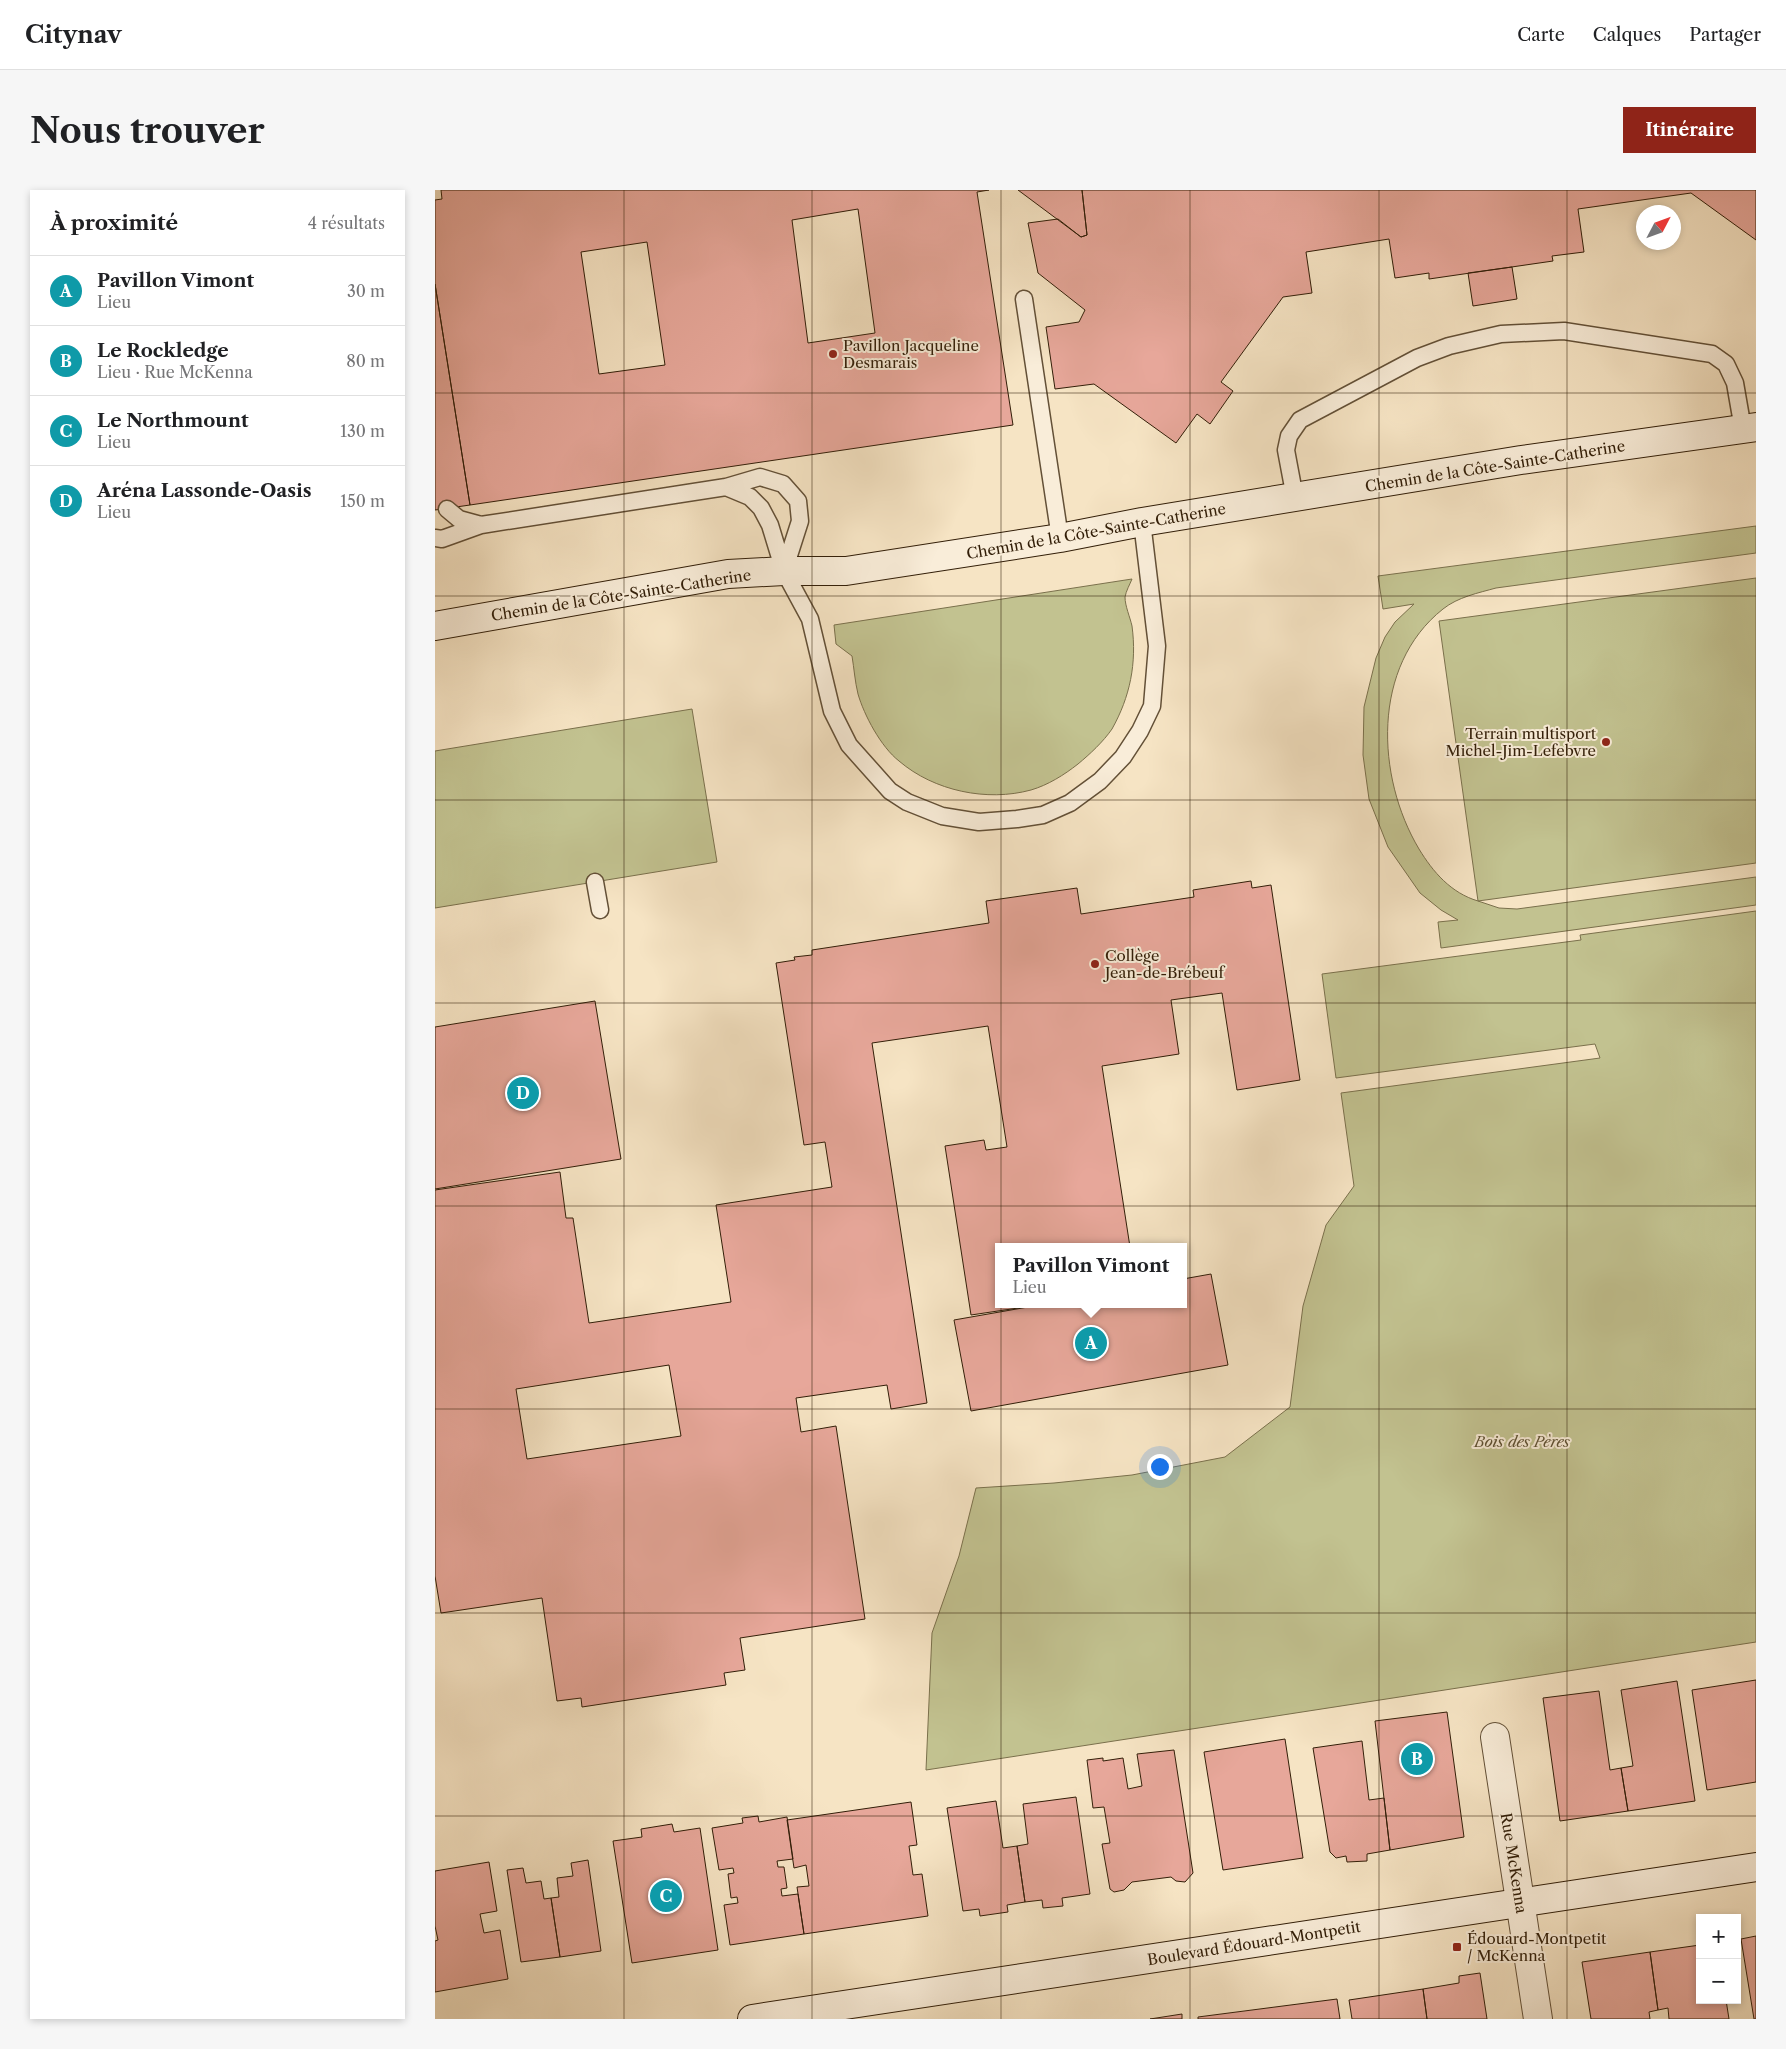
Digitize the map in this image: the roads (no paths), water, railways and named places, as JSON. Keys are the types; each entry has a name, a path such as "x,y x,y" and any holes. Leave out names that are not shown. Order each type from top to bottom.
{"main road":[{"name":"Chemin de la Côte-Sainte-Catherine","path":"435,626 728,574 784,571 846,571 1060,538 1142,522 1521,460 1749,428"},
{"name":"Rue McKenna","path":"1495,1737 1538,2019"},
{"name":"Boulevard Édouard-Montpetit","path":"752,2019 1756,1867"}],"lane":[{"path":"1023,299 1060,538"},
{"path":"1295,498 1286,450 1289,436 1300,420 1417,358 1449,346 1501,334 1564,331 1712,354 1726,364 1735,383 1749,428"},
{"path":"435,538 442,539 481,525 726,487 760,477 783,484 797,501 800,521 784,571"},
{"path":"726,487 750,497 761,508 770,525 784,571 810,619 832,711 849,745 890,791 907,802 942,816 979,822 1043,815 1070,803 1100,781 1123,757 1140,731 1152,706 1157,646 1142,522"},
{"path":"447,509 459,519 481,525"},
{"path":"595,882 600,910"}],"place":[{"name":"Pavillon Jacqueline Desmarais","path":"833,354"},
{"name":"Terrain multisport Michel-Jim-Lefebvre","path":"1606,742"},
{"name":"Collège Jean-de-Brébeuf","path":"1095,964"},
{"name":"Aréna Lassonde-Oasis","path":"523,1093"},
{"name":"Pavillon Vimont","path":"1091,1343"},
{"name":"Le Rockledge","path":"1417,1759"},
{"name":"Le Northmount","path":"666,1896"},
{"name":"Édouard-Montpetit / McKenna","path":"1457,1947"}],"park label":[{"name":"Bois des Pères","path":"1522,1441"}]}
